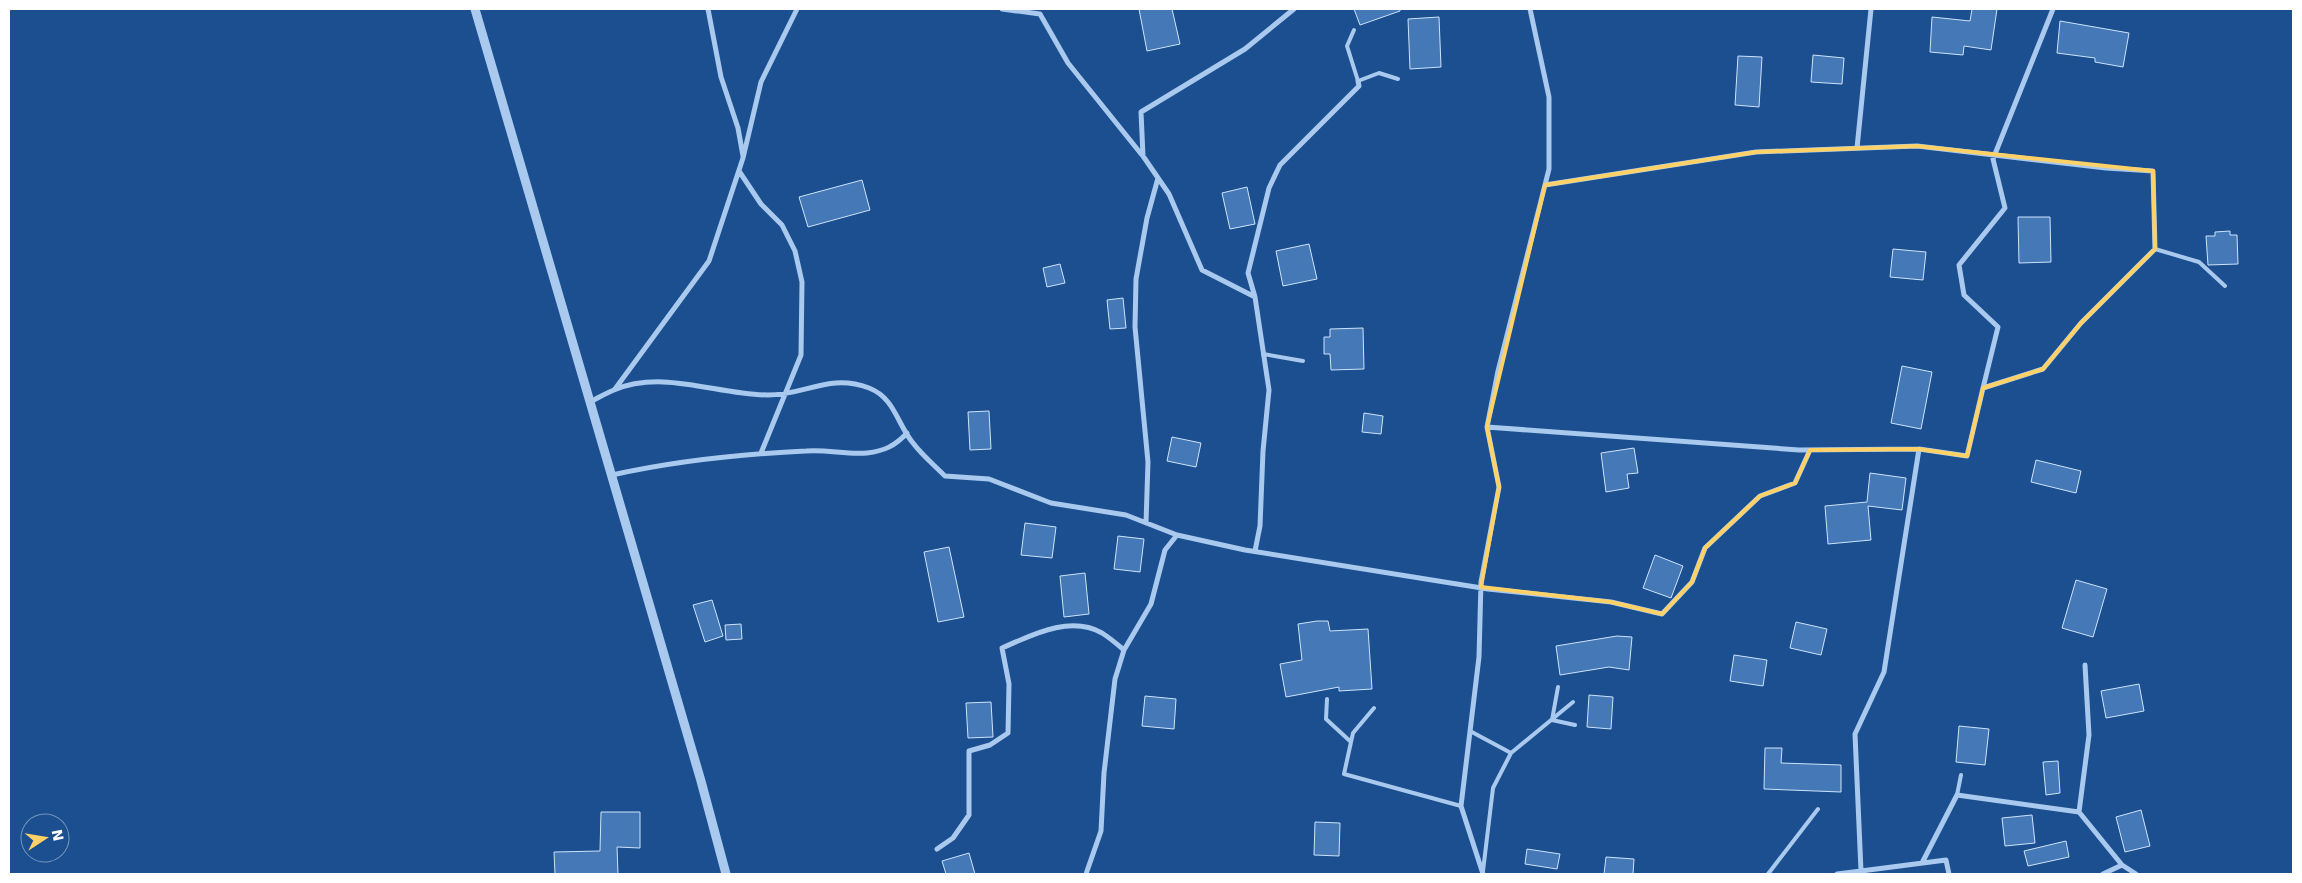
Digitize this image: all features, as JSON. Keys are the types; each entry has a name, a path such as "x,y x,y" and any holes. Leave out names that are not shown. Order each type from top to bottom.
{"street":[{"path":"475,9 701,781 726,874"},
{"path":"708,9 719,68 738,128 743,158"},
{"path":"615,389 709,261 743,158 761,82 797,9"},
{"path":"1002,9 1040,14 1068,63 1143,156 1169,194 1202,270 1254,297"},
{"path":"1143,156 1141,112 1244,49 1294,9"},
{"path":"1483,874 1461,806 1479,657 1481,587 1499,487 1487,427 1498,371 1549,169 1549,97 1530,9"},
{"path":"1857,148 1870,9"},
{"path":"1487,427 1810,450 1919,449 1967,456 1998,327 1964,295 1960,265 2005,208 1993,159 2053,9"},
{"path":"1255,551 1260,526 1263,451 1269,390 1254,297 1248,273 1269,188 1280,165 1359,86 1358,81"},
{"path":"1545,185 1756,152 1917,146 2106,168 2153,171 2155,249 2082,323 2043,369 1983,388"},
{"path":"739,171 761,204 782,225 795,250 802,282 801,355 784,392 761,453"},
{"path":"1146,523 1148,462 1135,327 1136,279 1147,218 1158,178"},
{"path":"590,402 615,389 644,383 680,383 729,392 770,395 839,381 870,389 891,403 912,442 944,476 989,479 1051,503 1126,515 1178,535 1255,551 1481,587 1612,602 1662,614 1692,582 1705,548 1760,496 1795,483 1810,450"},
{"path":"612,475 650,467 761,453 809,450 866,453 890,448 907,433"},
{"path":"1861,872 1855,734 1884,672 1919,449"},
{"path":"1086,874 1101,831 1104,773 1115,679 1124,650 1151,604 1165,550 1178,535"},
{"path":"937,849 953,838 969,815 970,751 990,745 1008,732 1009,684 1002,648 1051,628 1079,627 1102,632 1124,650"},
{"path":"2079,812 2089,735 2084,665"},
{"path":"1922,863 1957,795 2079,812 2122,865 2136,874"},
{"path":"1837,874 1946,860 1949,874"},
{"path":"2103,874 2122,865"}],"lane":[{"path":"1354,30 1348,46 1358,81 1379,73 1398,79"},
{"path":"2155,249 2199,262 2225,286"},
{"path":"1263,354 1303,361"},
{"path":"1552,720 1558,687"},
{"path":"1327,700 1326,719 1351,742"},
{"path":"1483,874 1493,788 1511,753 1573,702"},
{"path":"1374,708 1353,733 1344,774 1461,806"},
{"path":"1552,720 1574,725"},
{"path":"1470,731 1511,753"},
{"path":"1957,795 1961,775"},
{"path":"1768,874 1818,809"}],"highlighted area":[{"path":"1917,146 2153,171 2155,249 2081,323 2043,369 1983,388 1967,456 1919,449 1810,450 1795,483 1760,496 1705,548 1692,582 1662,614 1611,602 1481,587 1499,487 1487,427 1545,185 1756,152"}],"building":[{"path":"1139,9 1172,9 1180,44 1147,51"},
{"path":"1354,9 1400,9 1400,11 1360,25"},
{"path":"1972,9 1997,9 1991,50 1964,46 1963,55 1930,52 1932,17 1970,21"},
{"path":"1439,17 1441,67 1410,69 1408,19"},
{"path":"2060,21 2129,33 2123,67 2095,62 2095,58 2057,53"},
{"path":"1813,55 1844,58 1842,84 1811,82"},
{"path":"1738,56 1762,57 1759,107 1735,105"},
{"path":"862,180 870,210 808,227 799,197"},
{"path":"1247,187 1255,224 1230,229 1222,193"},
{"path":"2018,217 2050,217 2051,262 2019,263"},
{"path":"2230,231 2230,235 2237,235 2238,264 2208,265 2206,236 2215,236 2215,232"},
{"path":"1309,244 1317,279 1283,286 1276,251"},
{"path":"1893,249 1926,252 1923,280 1890,277"},
{"path":"1060,264 1065,283 1047,287 1043,268"},
{"path":"1123,298 1126,328 1110,329 1107,300"},
{"path":"1363,328 1364,369 1331,370 1330,354 1324,354 1324,337 1330,337 1330,329"},
{"path":"1902,366 1932,372 1921,429 1891,423"},
{"path":"989,411 991,449 970,450 968,412"},
{"path":"1364,413 1383,416 1381,434 1362,432"},
{"path":"1172,437 1201,443 1196,467 1167,461"},
{"path":"1634,448 1638,473 1627,474 1629,488 1606,492 1601,453"},
{"path":"2036,460 2081,471 2076,493 2031,482"},
{"path":"1870,473 1906,478 1902,510 1868,506 1871,540 1828,544 1825,506 1867,502"},
{"path":"1025,523 1056,527 1052,558 1021,555"},
{"path":"1118,536 1144,539 1140,572 1114,569"},
{"path":"949,547 964,617 938,622 924,552"},
{"path":"1655,555 1683,566 1671,598 1643,588"},
{"path":"1085,573 1089,614 1064,617 1060,576"},
{"path":"2076,580 2107,589 2093,637 2062,628"},
{"path":"712,600 723,636 705,642 693,605"},
{"path":"1328,621 1330,631 1368,629 1372,689 1339,691 1339,687 1286,697 1280,664 1302,660 1298,624"},
{"path":"1796,622 1827,629 1821,655 1790,648"},
{"path":"741,624 742,639 726,640 725,625"},
{"path":"1617,636 1632,637 1629,670 1609,667 1560,675 1556,646"},
{"path":"1734,655 1767,660 1763,686 1730,681"},
{"path":"2139,684 2144,711 2106,718 2101,691"},
{"path":"1589,695 1613,697 1611,729 1587,727"},
{"path":"1145,696 1176,699 1174,729 1142,726"},
{"path":"991,702 993,737 968,738 966,703"},
{"path":"1959,726 1989,729 1985,765 1956,762"},
{"path":"1765,748 1782,748 1781,763 1841,765 1841,792 1764,789"},
{"path":"2058,761 2060,793 2046,795 2043,762"},
{"path":"2141,810 2150,846 2125,852 2116,817"},
{"path":"601,812 640,812 640,848 617,847 618,874 555,874 554,852 600,851"},
{"path":"2032,815 2035,843 2005,846 2002,818"},
{"path":"1315,822 1340,823 1339,856 1314,855"},
{"path":"2066,841 2069,857 2028,866 2024,851"},
{"path":"1527,849 1560,854 1557,869 1525,864"},
{"path":"969,853 975,874 946,874 942,861"},
{"path":"1606,857 1634,859 1633,874 1604,874"}]}
